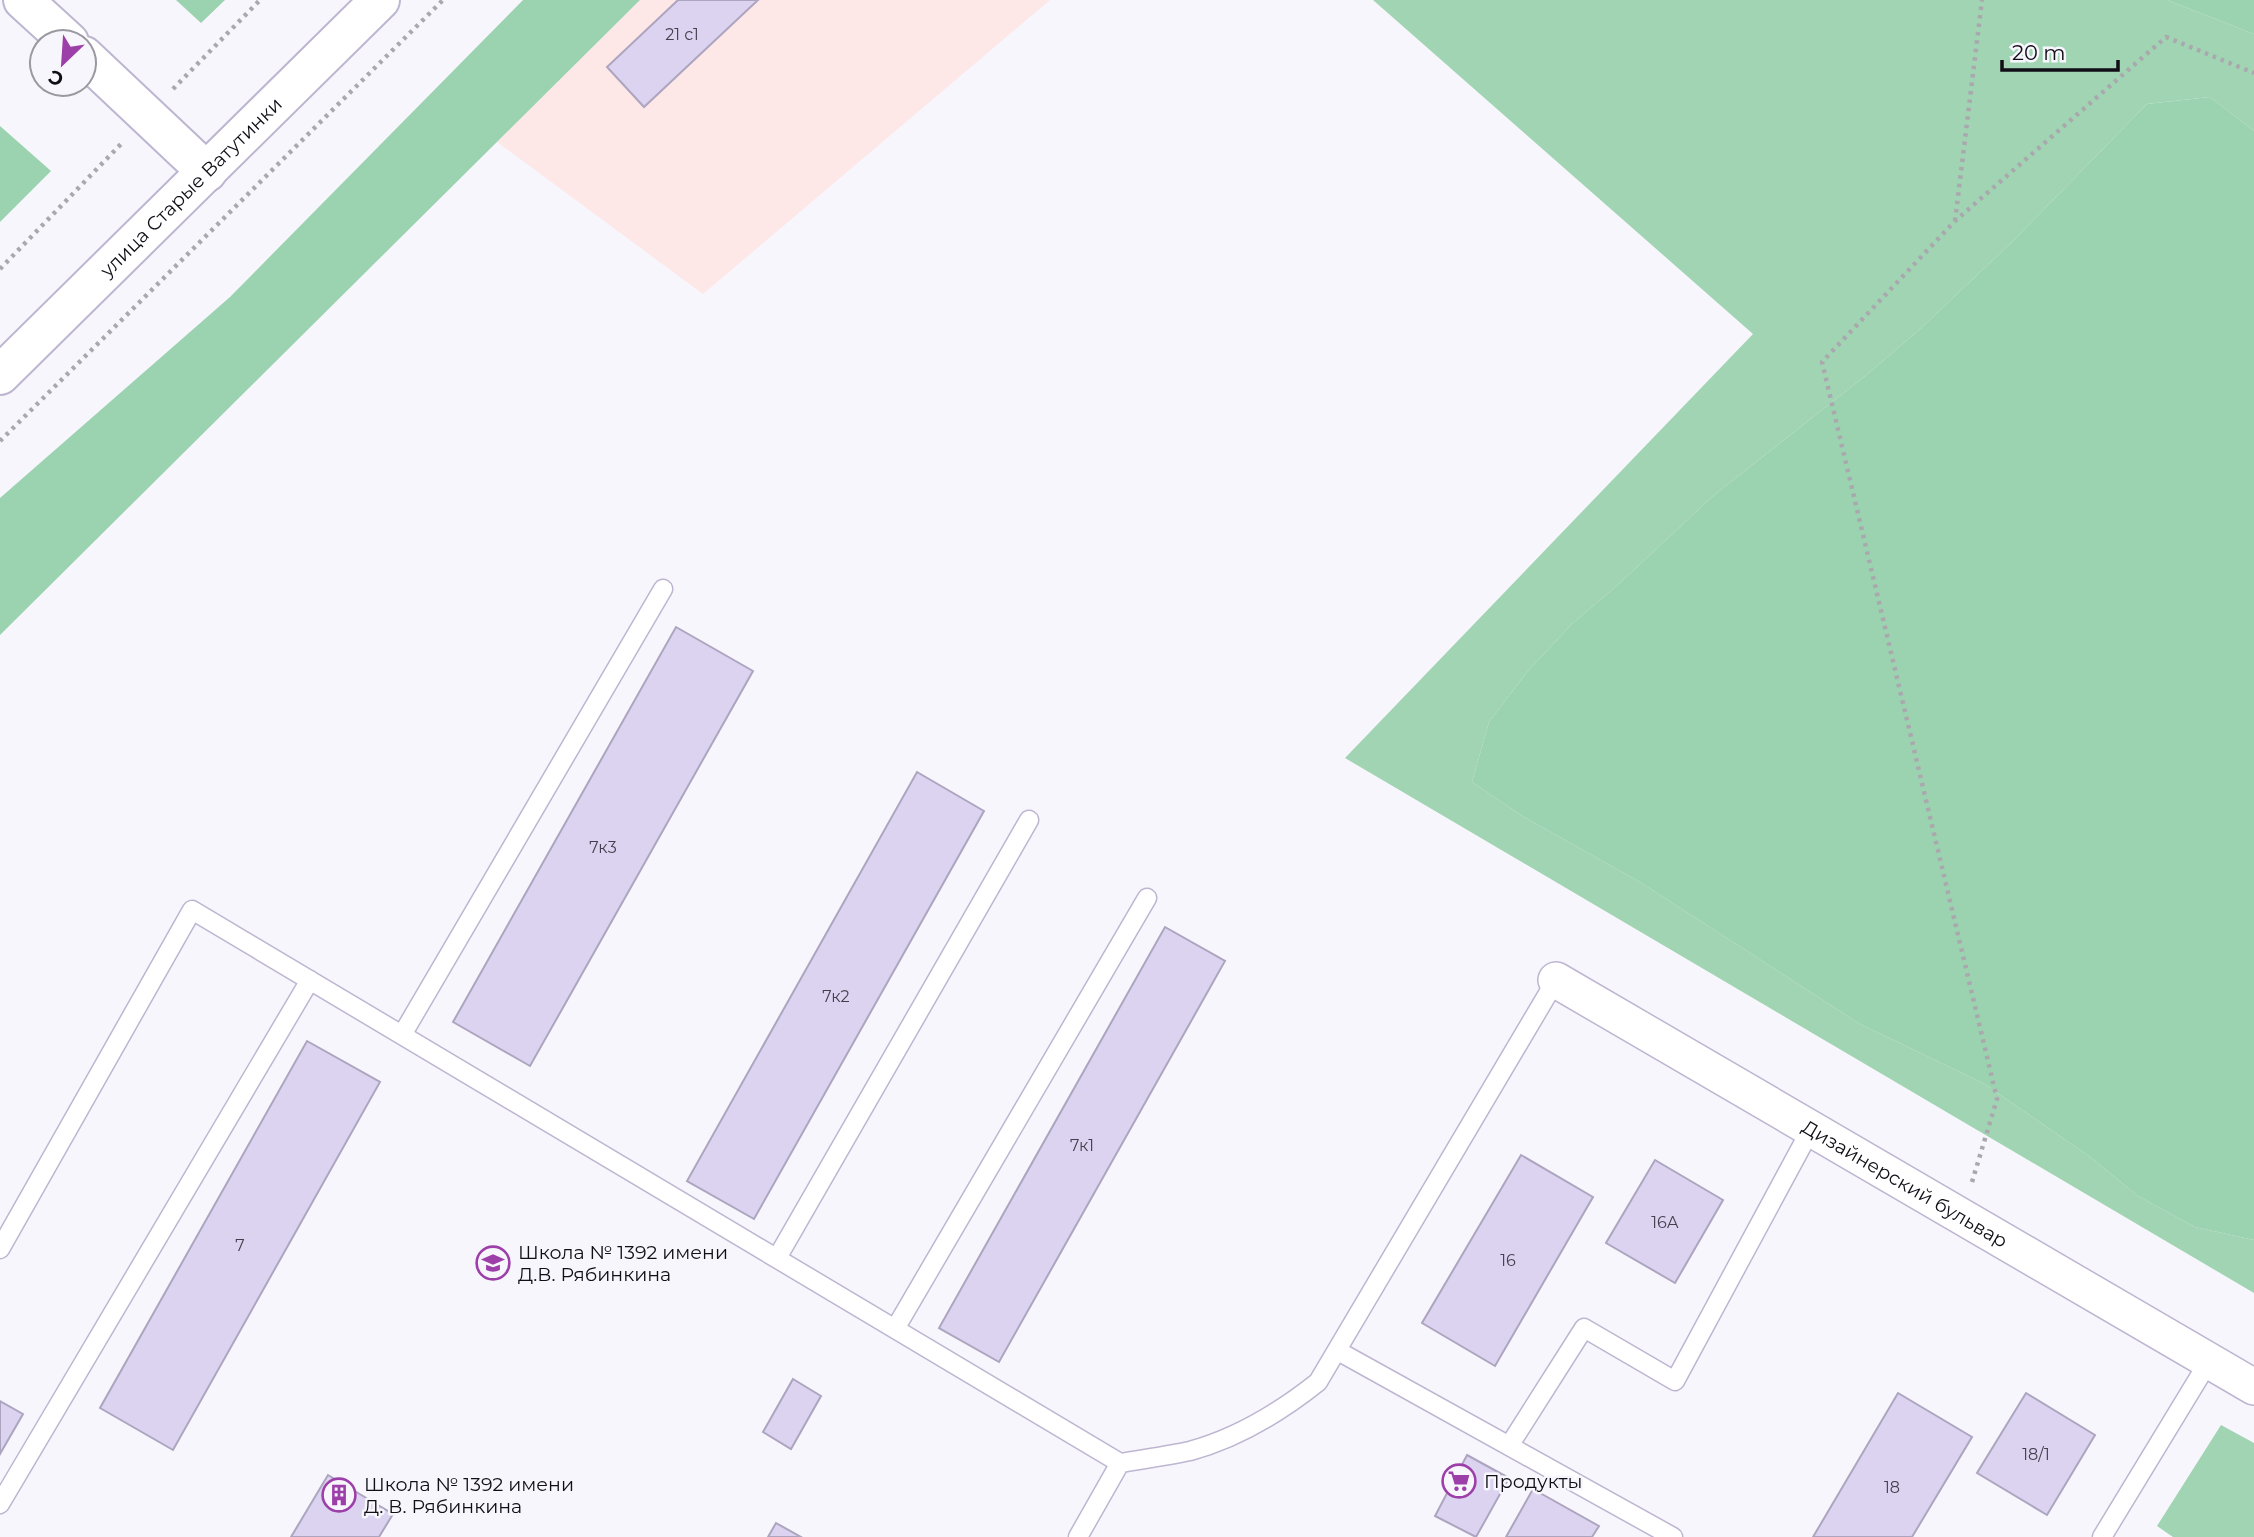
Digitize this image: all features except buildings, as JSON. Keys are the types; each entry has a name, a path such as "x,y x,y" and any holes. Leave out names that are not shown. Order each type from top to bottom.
{"main road":[{"path":"23,0 53,28"},
{"name":"улица Старые Ватутинки","path":"0,375 380,0"},
{"path":"98,69 207,173"}],"street":[{"name":"Дизайнерский бульвар","path":"1556,980 2254,1387"}],"lane":[{"path":"402,1035 663,589"},
{"path":"777,1258 1029,820"},
{"path":"895,1329 1147,898"},
{"path":"0,1249 192,910 1120,1463 1191,1450 1245,1431 1286,1407 1318,1382 1556,980"},
{"path":"0,1504 310,980"},
{"path":"1509,1447 1584,1328 1675,1381 1811,1129"},
{"path":"1338,1351 1673,1537"},
{"path":"2102,1537 2209,1361"},
{"path":"1078,1537 1120,1463"}],"path":[{"path":"0,441 443,0"},
{"path":"1955,221 1982,0"},
{"path":"1962,1217 1997,1099 1822,362 1955,221 2166,37 2254,73"}],"shaded area":[{"path":"640,0 1050,0 703,294 497,142"}],"green space":[{"path":"176,0 225,0 201,23"},
{"path":"523,0 640,0 0,635 0,498 230,297"},
{"path":"1373,0 2167,0 2254,34 2254,131 2210,97 2147,104 2011,243 1919,330 1869,373 1713,496 1571,625 1528,671 1489,722 1472,782 1524,817 1640,882 1860,1024 1983,1083 2089,1156 2138,1196 2195,1227 2254,1240 2254,1293 1345,758 1753,334"},
{"path":"2167,0 2254,0 2254,34"},
{"path":"2210,97 2254,131 2254,1240 2195,1227 2138,1196 2089,1156 1983,1083 1860,1024 1640,882 1524,817 1472,782 1489,722 1528,671 1571,625 1713,496 1869,373 1919,330 2011,243 2147,104"},
{"path":"0,126 51,171 0,222"},
{"path":"2221,1425 2254,1443 2254,1537 2173,1537 2157,1526"}],"place":[{"name":"Школа № 1392 имени Д.В. Рябинкина","path":"493,1263"},
{"name":"Продукты","path":"1459,1481"},
{"name":"Школа № 1392 имени Д. В. Рябинкина","path":"339,1495"}]}
